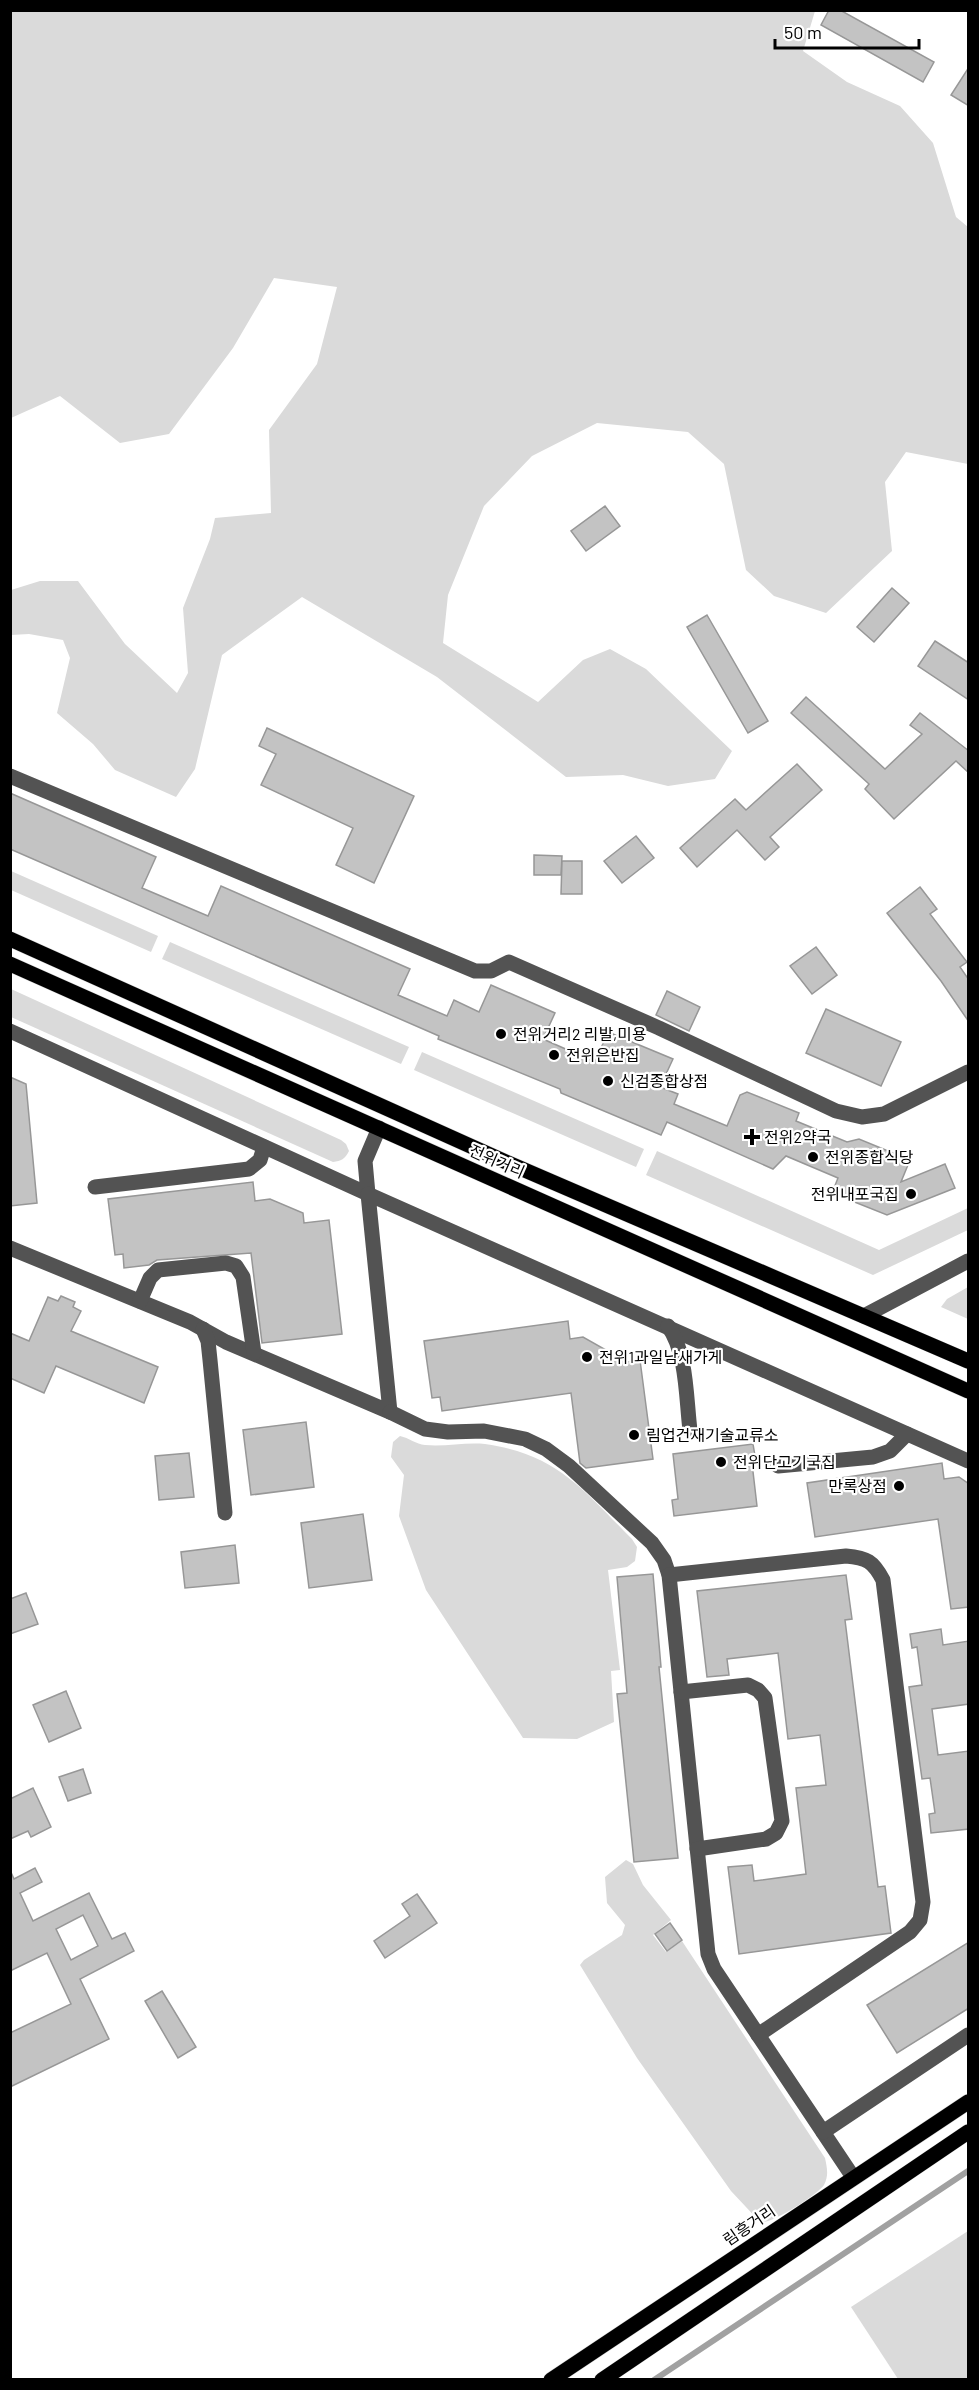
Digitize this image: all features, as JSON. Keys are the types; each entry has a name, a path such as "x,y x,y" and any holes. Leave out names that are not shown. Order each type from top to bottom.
{"main road":[{"name":"전위거리","path":"10,939 517,1167 969,1361"},
{"name":"전위거리","path":"10,964 969,1391"},
{"name":"림흥거리","path":"551,2379 969,2102"},
{"path":"602,2379 969,2132"}],"street":[{"path":"10,776 475,971 491,971 509,962 659,1028 836,1111 862,1117 884,1114 969,1072"},
{"path":"10,1032 969,1461"},
{"path":"379,1128 365,1161 390,1412"},
{"path":"95,1187 249,1169 260,1160 264,1147"},
{"path":"10,1248 203,1329 226,1342 425,1429 448,1432 484,1431 525,1439 546,1449 569,1466 651,1543 664,1560 669,1575 708,1954 714,1969 853,2177"},
{"path":"864,1316 969,1261"},
{"path":"140,1302 150,1278 158,1270 226,1263 236,1266 243,1276 254,1353"},
{"path":"668,1326 676,1337 680,1350 690,1430"},
{"path":"203,1329 210,1360 225,1513"},
{"path":"778,1466 873,1457 890,1451 907,1434"},
{"path":"669,1575 846,1556 864,1558 876,1566 883,1580 923,1902 920,1920 910,1932 759,2035"},
{"path":"681,1692 748,1686 758,1690 765,1698 782,1821 776,1833 766,1839 697,1849"},
{"path":"823,2132 969,2035"}],"shaded area":[{"path":"11,10 815,11 803,51 847,82 900,106 933,143 956,217 968,227 968,464 906,452 885,482 892,551 826,613 774,596 746,570 724,464 688,432 597,423 532,456 484,506 448,595 443,643 538,702 583,660 610,649 646,669 732,751 715,779 668,786 623,775 566,777 437,677 302,597 222,655 195,769 176,797 115,770 93,744 57,713 70,658 63,640 29,634 11,635 11,590 40,581 78,581 125,644 177,693 188,673 183,608 210,539 215,518 271,513 269,430 317,364 337,287 274,278 233,348 169,434 120,443 60,396 11,418"},
{"path":"11,871 158,936 151,952 11,890"},
{"path":"170,942 409,1047 401,1064 162,959"},
{"path":"11,989 341,1140 349,1151 342,1159 333,1162 11,1017"},
{"path":"422,1052 644,1149 636,1167 414,1070"},
{"path":"657,1151 879,1250 968,1208 968,1230 873,1275 646,1175"},
{"path":"968,1287 968,1319 941,1307 947,1299"},
{"path":"400,1436 425,1445 485,1444 532,1456 568,1477 584,1490 632,1539 637,1547 635,1561 627,1567 608,1570 620,1670 611,1671 614,1722 577,1739 523,1738 426,1590 399,1516 404,1475 391,1457 393,1442"},
{"path":"626,1860 633,1864 643,1885 671,1920 653,1935 666,1952 682,1941 825,2158 827,2175 820,2190 774,2219 760,2222 731,2191 637,2058 580,1965 622,1935 625,1925 607,1903 605,1877"},
{"path":"968,2231 968,2379 898,2379 851,2307"}],"building":[{"path":"829,10 840,10 934,62 923,82 821,25"},
{"path":"969,67 969,106 951,95"},
{"path":"605,506 620,526 586,551 571,531"},
{"path":"892,588 909,603 874,642 857,627"},
{"path":"707,615 768,721 748,733 687,627"},
{"path":"935,641 969,663 969,700 918,666"},
{"path":"806,697 885,769 922,734 910,725 920,713 969,751 969,773 956,761 894,819 865,789 869,784 791,713"},
{"path":"267,728 414,796 374,883 336,865 353,828 261,785 276,754 259,746"},
{"path":"797,764 822,790 770,837 779,847 765,860 737,830 697,867 680,848 735,799 746,810"},
{"path":"10,793 156,857 142,888 208,916 221,886 410,969 398,995 447,1016 454,1000 479,1012 491,985 555,1013 543,1039 595,1062 608,1032 673,1059 660,1087 678,1094 674,1104 727,1126 740,1095 747,1092 799,1113 796,1121 847,1142 859,1139 910,1160 901,1182 945,1164 955,1188 887,1215 832,1193 838,1178 786,1156 773,1169 667,1122 661,1135 561,1093 560,1089 438,1039 439,1036 10,849"},
{"path":"636,836 654,858 622,883 604,861"},
{"path":"534,855 562,856 561,875 534,875"},
{"path":"562,861 582,861 582,894 561,894"},
{"path":"920,887 937,909 930,914 967,962 960,967 969,980 969,1022 941,981 887,913"},
{"path":"816,947 837,975 812,994 790,966"},
{"path":"667,991 700,1007 689,1031 656,1015"},
{"path":"826,1009 901,1042 881,1086 806,1053"},
{"path":"10,1077 26,1084 37,1203 10,1206"},
{"path":"253,1182 255,1201 270,1199 303,1213 304,1223 329,1220 342,1334 262,1343 251,1253 157,1260 149,1265 124,1268 123,1254 115,1255 108,1199"},
{"path":"61,1296 75,1302 73,1307 81,1311 71,1331 158,1367 144,1403 56,1366 44,1393 10,1378 10,1333 29,1341 48,1297 58,1301"},
{"path":"568,1321 570,1339 583,1337 627,1362 640,1360 653,1459 586,1468 580,1463 571,1393 442,1411 440,1397 432,1398 424,1341"},
{"path":"306,1422 314,1487 251,1495 243,1430"},
{"path":"753,1444 756,1462 752,1463 757,1506 674,1516 672,1500 678,1499 673,1454"},
{"path":"189,1453 194,1497 159,1500 155,1456"},
{"path":"942,1463 944,1479 959,1477 969,1484 969,1607 951,1609 938,1519 815,1537 807,1483"},
{"path":"363,1514 372,1580 309,1588 301,1523"},
{"path":"235,1545 239,1583 185,1588 181,1552"},
{"path":"653,1574 661,1667 659,1667 678,1858 634,1862 617,1694 627,1693 617,1577"},
{"path":"846,1575 852,1619 845,1620 878,1887 885,1886 891,1933 739,1954 728,1867 752,1865 754,1881 806,1874 796,1788 826,1785 820,1735 788,1739 778,1653 727,1659 729,1675 707,1677 697,1591"},
{"path":"26,1593 38,1624 10,1634 10,1599"},
{"path":"941,1629 943,1645 969,1641 969,1704 932,1709 938,1755 969,1751 969,1829 931,1833 929,1814 935,1813 930,1778 922,1779 909,1687 922,1685 917,1647 912,1648 910,1634"},
{"path":"66,1691 81,1728 49,1742 33,1705"},
{"path":"83,1769 91,1793 68,1801 59,1777"},
{"path":"33,1788 51,1827 31,1837 28,1831 10,1839 10,1799"},
{"path":"35,1868 42,1882 20,1893 33,1921 89,1893 112,1939 125,1933 134,1951 80,1979 109,2039 10,2087 10,2033 71,2004 47,1953 10,1971 10,1870 14,1879","holes":["83,1915 98,1946 71,1960 56,1929"]},
{"path":"417,1894 437,1923 385,1958 374,1941 410,1916 402,1904"},
{"path":"670,1923 682,1940 667,1951 655,1934"},
{"path":"969,1942 969,2008 897,2053 867,2005"},
{"path":"162,1991 196,2047 178,2058 145,2001"}],"waterway":[{"path":"654,2380 968,2171"}],"place":[{"name":"전위거리2 리발,미용","path":"501,1034"},
{"name":"전위은반집","path":"554,1055"},
{"name":"신검종합상점","path":"608,1081"},
{"name":"전위2약국","path":"752,1137"},
{"name":"전위종합식당","path":"813,1157"},
{"name":"전위내포국집","path":"911,1194"},
{"name":"전위1과일남새가게","path":"587,1357"},
{"name":"림업건재기술교류소","path":"634,1435"},
{"name":"전위단고기국집","path":"721,1462"},
{"name":"만록상점","path":"899,1486"}]}
